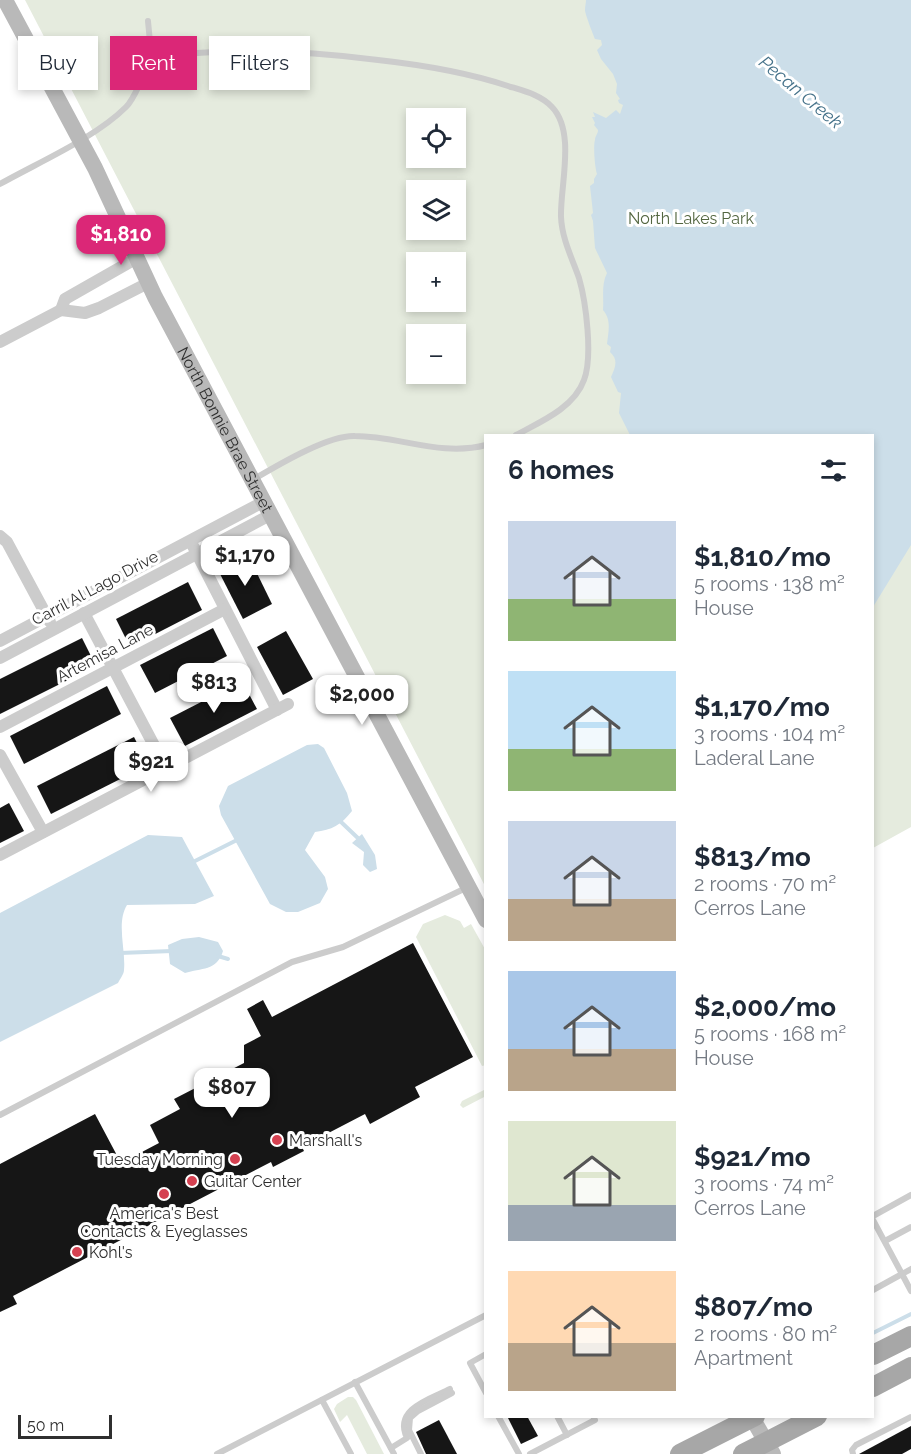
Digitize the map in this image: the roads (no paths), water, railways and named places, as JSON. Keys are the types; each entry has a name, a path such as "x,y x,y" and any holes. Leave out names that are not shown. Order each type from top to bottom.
{"main road":[{"name":"North Bonnie Brae Street","path":"5,0 79,140 148,283 251,481 484,916"},
{"path":"874,1354 911,1336"},
{"path":"874,1386 911,1367"},
{"path":"680,1454 748,1418"},
{"path":"753,1418 770,1448"},
{"path":"743,1454 770,1448 815,1418"}],"street":[{"path":"61,310 65,299 137,258"},
{"path":"0,342 61,310 84,313 99,308 148,283"},
{"name":"Carril Al Lago Drive","path":"0,641 190,539 266,508"},
{"name":"Carril Al Lago Drive","path":"0,658 196,553 266,508"},
{"path":"0,536 7,542 53,629"},
{"path":"190,539 276,710"},
{"name":"Artemisa Lane","path":"0,727 225,609"},
{"path":"84,613 166,768"},
{"path":"0,855 288,704"},
{"path":"0,755 43,832"}],"lane":[{"path":"148,21 150,36"},
{"path":"197,53 229,50 293,51 409,64 478,76 535,94 553,108 562,123 564,139 565,170 561,216 563,236 579,280 585,306 587,360 584,380 576,395 548,418 518,434"},
{"path":"0,184 79,140 127,106 137,90"},
{"path":"251,481 282,463 333,440 352,435 449,449 472,449 484,446"},
{"path":"0,1115 292,962 343,947 468,887"},
{"path":"874,1216 911,1195"},
{"path":"874,1219 911,1291"},
{"path":"885,1241 911,1227"},
{"path":"874,1289 911,1269"},
{"path":"217,1454 230,1451 355,1382 484,1316"},
{"path":"484,1355 470,1363 484,1389"},
{"path":"355,1382 392,1451 407,1438 402,1426 404,1418 410,1411 451,1391 410,1418 409,1430 421,1454"},
{"path":"322,1400 351,1454"},
{"path":"853,1454 852,1450 856,1445 911,1417"},
{"path":"499,1418 519,1454"},
{"path":"558,1418 567,1435"},
{"path":"530,1454 595,1420 594,1418"}],"water":[{"name":"Pecan Creek","path":"586,0 911,0 911,545 874,605 874,434 630,434 619,413 621,393 618,392 611,377 615,361 610,352 611,347 607,344 608,322 603,310 603,287 607,273 595,248 590,186 594,183 597,174 594,147 598,130 594,125 593,112 606,118 616,110 620,114 623,105 618,100 620,99 616,93 617,84 613,74 597,50 602,45 601,40 595,39 585,9"},
{"path":"318,744 324,748 347,793 352,811 336,826 315,832 305,850 325,877 328,889 320,903 298,912 286,912 270,904 221,815 219,806 228,786 307,745"},
{"path":"362,834 375,855 377,869 370,872 363,865 364,852 352,843"},
{"path":"148,835 182,837 214,896 195,904 127,905 122,920 124,972 118,983 0,1042 0,913"},
{"path":"199,937 218,942 223,951 217,962 208,968 185,973 170,964 168,945 182,939"}],"waterway":[{"path":"340,821 361,841"},
{"path":"193,862 237,840"},
{"path":"120,953 172,951"},
{"path":"218,956 228,959"},
{"path":"874,1332 911,1314"}],"place":[{"name":"Marshall's","path":"277,1140"},
{"name":"Tuesday Morning","path":"235,1159"},
{"name":"Guitar Center","path":"192,1181"},
{"name":"America's Best Contacts & Eyeglasses","path":"164,1194"},
{"name":"Kohl's","path":"77,1252"}],"park label":[{"name":"North Lakes Park","path":"691,218"}]}
